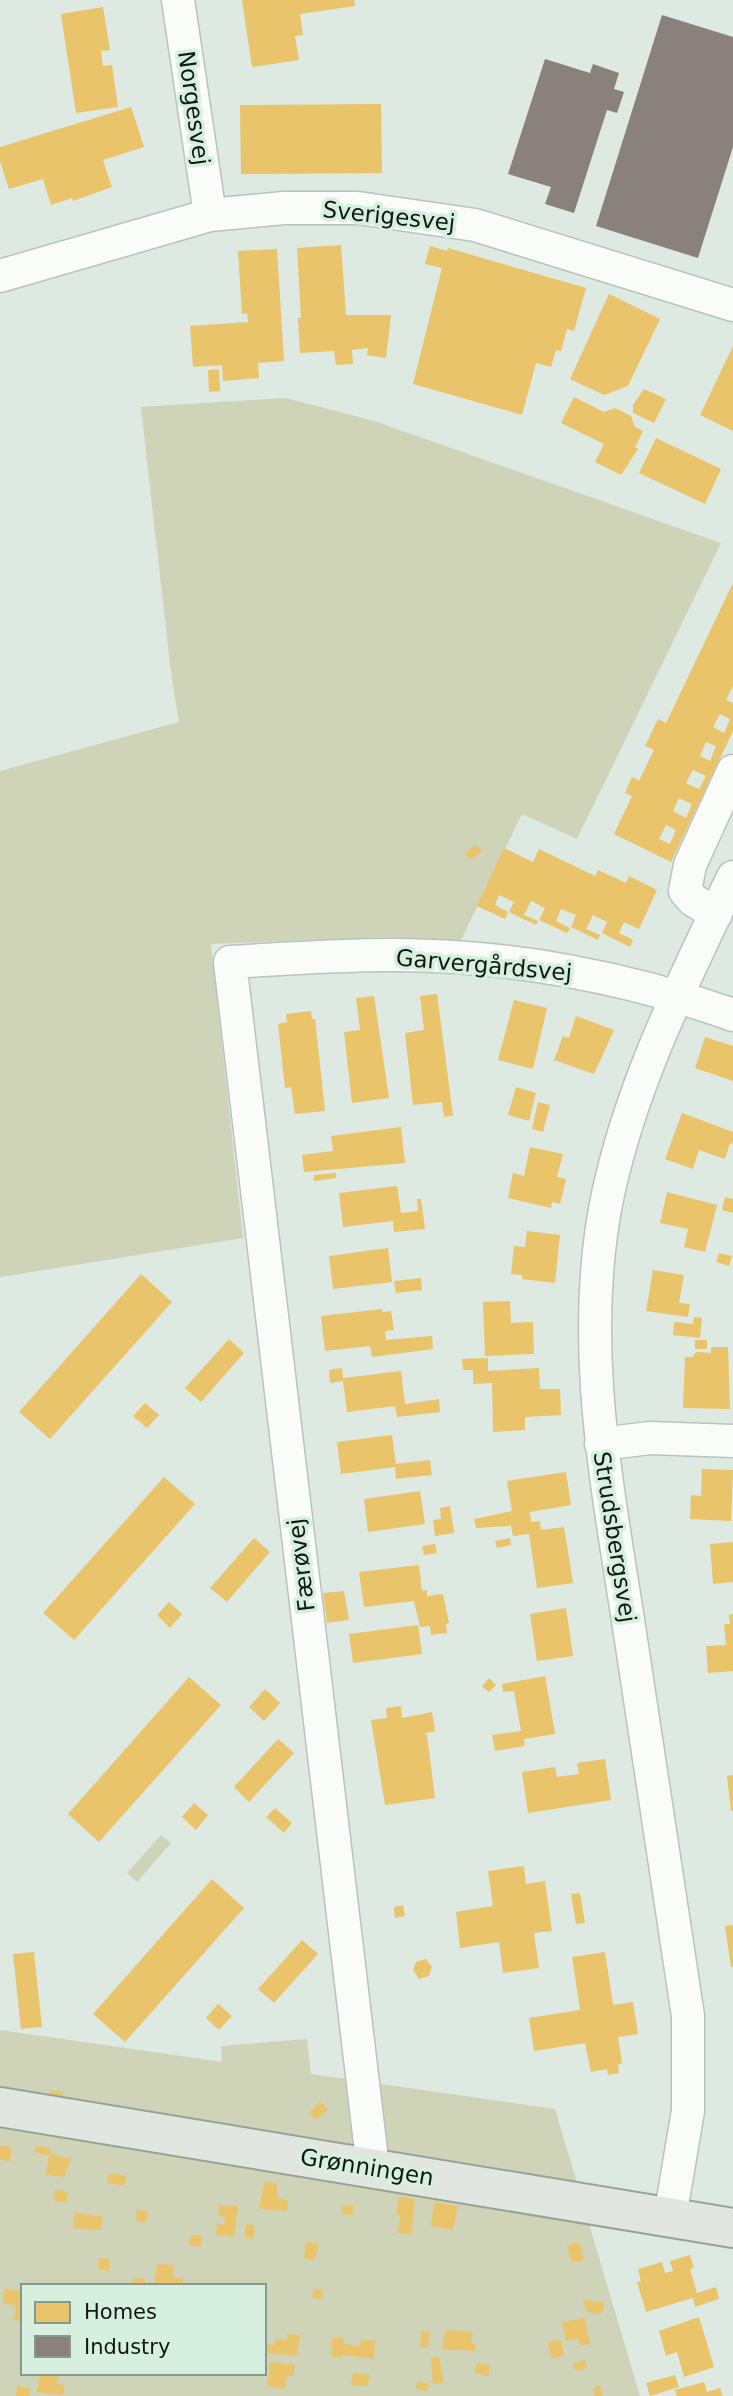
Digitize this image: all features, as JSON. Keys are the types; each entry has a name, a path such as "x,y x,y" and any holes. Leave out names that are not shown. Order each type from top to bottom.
{"main road":[{"name":"Grønningen","path":"0,2107 733,2228"}],"street":[{"name":"Norgesvej","path":"178,0 210,215"},
{"name":"Sverigesvej","path":"0,276 210,215 284,208 358,208 475,225 733,305"},
{"path":"716,914 692,900 685,891 690,865 733,771"},
{"name":"Strudsbergsvej","path":"670,2217 688,2111 688,2016 601,1444 593,1314 608,1195 634,1098 677,995 733,877"},
{"name":"Garvergårdsvej","path":"229,962 400,955 503,962 594,976 677,995 733,1015"},
{"name":"Færøvej","path":"229,962 373,2168"},
{"path":"601,1444 650,1438 733,1441"}],"green space":[{"path":"286,398 374,421 721,543 577,839 522,814 460,942 384,937 211,944 243,1238 0,1277 0,771 179,722 141,407"},
{"path":"161,1835 171,1843 137,1882 127,1873"},
{"path":"0,2030 222,2062 221,2046 307,2039 311,2074 555,2109 640,2396 0,2396"}],"building: Homes":[{"path":"242,0 354,0 355,6 300,14 303,35 295,36 299,60 252,67"},
{"path":"103,7 110,50 101,51 103,66 112,65 118,107 76,113 61,14"},
{"path":"381,104 382,173 241,174 240,105"},
{"path":"131,107 144,147 103,160 112,187 73,201 72,198 51,205 43,179 9,189 0,161 0,147"},
{"path":"341,245 346,315 391,315 386,358 367,355 368,348 352,350 353,364 336,365 334,351 300,353 297,248"},
{"path":"430,246 447,251 448,248 586,288 574,331 567,329 561,351 556,350 551,367 536,363 522,415 413,384 442,268 425,264"},
{"path":"277,249 284,361 258,363 259,378 223,381 222,365 193,367 190,326 248,322 247,313 242,314 238,251"},
{"path":"609,294 660,319 628,386 604,395 570,379"},
{"path":"733,346 733,431 700,415"},
{"path":"219,369 220,391 209,392 208,370"},
{"path":"644,389 666,399 654,423 633,413 633,405"},
{"path":"574,397 604,412 615,408 631,416 635,427 643,431 635,447 638,449 621,475 595,462 604,444 561,423"},
{"path":"656,438 721,469 705,504 639,473"},
{"path":"733,583 733,686 726,700 733,703 733,731 671,862 614,834 632,796 625,793 632,777 639,781 654,750 645,746 658,719 666,723","holes":["720,714 730,719 724,733 713,727","706,742 716,746 710,761 700,756","693,770 706,776 699,789 686,783","679,798 692,804 686,818 673,811","666,825 676,830 670,844 659,839"]},
{"path":"476,844 482,851 471,860 465,853"},
{"path":"504,848 533,862 539,849 595,876 598,870 626,883 629,876 657,890 639,929 624,922 619,933 633,940 630,947 602,933 607,922 593,915 586,929 600,935 598,940 571,927 576,915 561,909 556,921 570,928 567,933 539,920 545,908 531,901 524,915 538,921 536,925 509,912 514,902 499,895 495,905 508,912 505,919 477,906"},
{"path":"437,994 453,1116 444,1117 442,1102 413,1105 405,1033 424,1030 420,996"},
{"path":"374,996 389,1098 352,1103 344,1032 360,1030 356,998"},
{"path":"514,1000 547,1008 533,1069 498,1060"},
{"path":"311,1011 312,1019 315,1019 325,1111 295,1114 291,1087 285,1088 278,1024 287,1022 286,1014"},
{"path":"576,1016 614,1030 594,1074 554,1060 563,1036 569,1038"},
{"path":"705,1037 733,1046 733,1081 695,1068"},
{"path":"516,1087 536,1093 529,1121 508,1115"},
{"path":"538,1102 550,1105 543,1132 532,1129"},
{"path":"682,1113 733,1132 733,1144 730,1143 725,1159 699,1150 693,1169 665,1159"},
{"path":"401,1127 405,1163 304,1172 302,1155 333,1151 331,1136"},
{"path":"530,1147 563,1154 557,1177 566,1179 560,1204 552,1202 551,1208 508,1198 513,1173 524,1176"},
{"path":"336,1173 336,1178 314,1181 314,1175"},
{"path":"397,1186 401,1213 418,1211 417,1199 421,1199 425,1229 394,1232 393,1221 343,1227 339,1193"},
{"path":"667,1192 717,1205 705,1252 684,1247 688,1229 660,1223"},
{"path":"725,1197 733,1199 733,1213 722,1210"},
{"path":"527,1231 560,1235 555,1283 522,1279 522,1275 511,1274 514,1246 525,1247"},
{"path":"388,1248 392,1282 333,1289 329,1256"},
{"path":"719,1253 732,1256 729,1266 716,1262"},
{"path":"653,1270 684,1275 679,1303 690,1304 688,1317 646,1311"},
{"path":"141,1274 172,1302 50,1439 19,1412"},
{"path":"421,1278 422,1290 396,1293 394,1281"},
{"path":"510,1301 511,1323 533,1322 534,1354 485,1356 483,1302"},
{"path":"382,1309 382,1312 391,1311 394,1330 385,1331 386,1340 432,1336 433,1349 372,1357 370,1346 325,1351 321,1316"},
{"path":"694,1317 702,1318 700,1338 673,1335 674,1322 693,1324"},
{"path":"229,1339 244,1353 201,1402 185,1388"},
{"path":"695,1340 707,1340 707,1349 695,1349"},
{"path":"711,1347 728,1347 730,1409 683,1408 685,1357 693,1357 696,1352 711,1353"},
{"path":"488,1358 488,1371 539,1368 540,1389 560,1389 561,1415 525,1417 525,1430 493,1432 492,1383 473,1384 473,1370 463,1370 462,1359"},
{"path":"342,1368 343,1378 401,1371 405,1404 439,1399 440,1412 397,1417 395,1406 347,1412 343,1381 330,1383 329,1370"},
{"path":"145,1403 159,1415 147,1428 133,1416"},
{"path":"392,1435 396,1464 430,1460 432,1475 396,1479 395,1467 341,1474 337,1442"},
{"path":"702,1469 733,1470 731,1521 690,1519 691,1495 701,1496"},
{"path":"566,1472 571,1505 530,1512 531,1522 540,1521 541,1530 564,1527 573,1583 537,1588 529,1534 513,1536 511,1526 476,1528 474,1519 512,1511 507,1481"},
{"path":"164,1477 195,1504 74,1640 43,1613"},
{"path":"420,1491 425,1524 368,1532 364,1499"},
{"path":"450,1506 454,1533 435,1536 433,1520 441,1519 440,1508"},
{"path":"254,1538 270,1552 227,1602 210,1588"},
{"path":"510,1538 511,1545 497,1548 495,1541"},
{"path":"733,1542 733,1582 713,1584 710,1544"},
{"path":"435,1544 437,1553 424,1555 422,1546"},
{"path":"419,1565 422,1591 427,1590 427,1596 443,1594 449,1623 446,1624 447,1633 431,1635 430,1626 420,1627 414,1601 364,1607 359,1572"},
{"path":"344,1591 349,1620 327,1623 323,1593"},
{"path":"169,1602 182,1614 170,1628 157,1615"},
{"path":"566,1608 573,1656 537,1661 530,1614"},
{"path":"733,1614 733,1671 708,1673 706,1646 726,1645 724,1624 730,1624 729,1615"},
{"path":"418,1625 422,1654 353,1663 349,1634"},
{"path":"545,1676 555,1734 524,1739 525,1746 495,1751 492,1735 521,1731 514,1691 503,1692 502,1684"},
{"path":"189,1677 221,1705 99,1842 68,1814"},
{"path":"489,1678 496,1685 489,1692 482,1686"},
{"path":"265,1689 280,1703 264,1721 249,1707"},
{"path":"401,1706 402,1718 432,1712 435,1731 423,1734 427,1735 435,1798 385,1805 371,1720 387,1718 386,1708"},
{"path":"278,1739 294,1753 249,1802 234,1787"},
{"path":"605,1759 611,1800 528,1813 522,1772 555,1767 557,1777 579,1774 577,1763"},
{"path":"733,1775 733,1811 731,1811 727,1776"},
{"path":"194,1803 208,1815 196,1830 182,1817"},
{"path":"275,1808 292,1823 284,1833 266,1817"},
{"path":"524,1866 526,1884 545,1881 552,1931 534,1933 539,1968 503,1973 499,1942 460,1948 456,1912 493,1906 488,1871"},
{"path":"212,1879 244,1908 125,2042 93,2014"},
{"path":"580,1893 585,1923 576,1924 571,1894"},
{"path":"403,1905 405,1916 395,1918 394,1907"},
{"path":"733,1925 733,1967 731,1967 725,1926"},
{"path":"302,1940 318,1954 274,2003 258,1989"},
{"path":"34,1952 42,2027 21,2029 13,1954"},
{"path":"605,1952 613,2005 633,2002 638,2034 618,2037 622,2063 618,2064 619,2073 608,2075 607,2069 591,2072 585,2043 534,2051 529,2018 580,2010 572,1957"},
{"path":"426,1959 432,1967 429,1976 419,1979 413,1970 416,1962"},
{"path":"218,2004 232,2016 219,2030 206,2018"},
{"path":"49,2090 63,2092 62,2098 49,2096"},
{"path":"320,2102 328,2109 317,2120 309,2113"},
{"path":"0,2146 12,2147 10,2161 0,2160"},
{"path":"36,2146 51,2148 50,2154 71,2159 64,2177 46,2175 49,2155 35,2153"},
{"path":"109,2173 126,2176 124,2186 107,2183"},
{"path":"264,2182 277,2184 277,2198 288,2200 287,2211 259,2209"},
{"path":"55,2190 68,2192 66,2203 54,2201"},
{"path":"398,2198 415,2200 411,2235 397,2233 401,2215 396,2215"},
{"path":"434,2202 458,2206 453,2230 431,2226"},
{"path":"219,2205 238,2206 234,2237 216,2235 217,2224 224,2225 225,2217 218,2216"},
{"path":"342,2205 353,2206 353,2215 341,2214"},
{"path":"137,2210 148,2211 147,2222 136,2221"},
{"path":"75,2212 103,2217 101,2230 73,2228"},
{"path":"246,2224 255,2225 253,2239 244,2237"},
{"path":"191,2235 202,2236 201,2247 189,2245"},
{"path":"306,2242 319,2244 314,2260 304,2258"},
{"path":"579,2242 584,2260 572,2263 567,2246"},
{"path":"690,2255 694,2268 690,2269 697,2293 716,2287 719,2299 695,2307 693,2298 646,2312 637,2282 641,2281 638,2269 662,2262 665,2273 673,2271 670,2261"},
{"path":"99,2258 110,2259 109,2271 98,2269"},
{"path":"157,2264 174,2265 172,2277 183,2279 182,2284 154,2284"},
{"path":"133,2278 145,2279 145,2284 132,2284"},
{"path":"4,2289 21,2291 21,2321 14,2320 16,2305 3,2304"},
{"path":"314,2289 323,2290 322,2299 312,2298"},
{"path":"583,2300 604,2302 602,2314 587,2312"},
{"path":"699,2317 714,2367 684,2377 677,2352 666,2356 659,2331"},
{"path":"585,2318 590,2344 580,2346 578,2338 566,2341 562,2322"},
{"path":"445,2330 473,2332 471,2343 476,2344 475,2351 442,2349"},
{"path":"421,2331 430,2332 427,2348 420,2347"},
{"path":"287,2334 300,2335 297,2356 266,2353 267,2344 274,2345 275,2339 287,2340"},
{"path":"332,2338 344,2338 343,2344 360,2346 361,2340 375,2341 374,2359 342,2355 331,2357"},
{"path":"561,2340 564,2356 551,2358 548,2342"},
{"path":"439,2357 444,2383 433,2384 431,2358"},
{"path":"585,2360 587,2368 575,2371 573,2364"},
{"path":"270,2362 295,2365 293,2376 287,2375 285,2389 267,2386"},
{"path":"477,2363 490,2365 488,2376 475,2373"},
{"path":"353,2373 370,2375 368,2386 351,2385"},
{"path":"40,2375 59,2375 57,2384 65,2385 63,2395 37,2392"},
{"path":"675,2375 679,2387 650,2396 646,2383"},
{"path":"417,2382 429,2383 428,2391 416,2389"},
{"path":"704,2382 707,2392 720,2388 723,2396 677,2396 675,2390"},
{"path":"600,2385 603,2396 595,2396 593,2388"},
{"path":"17,2386 30,2388 30,2396 16,2396"}],"building: Industry":[{"path":"662,15 733,37 733,147 698,258 596,226"},
{"path":"545,59 590,73 593,64 619,73 614,89 624,92 617,113 607,110 574,213 545,204 551,187 508,174"}]}
